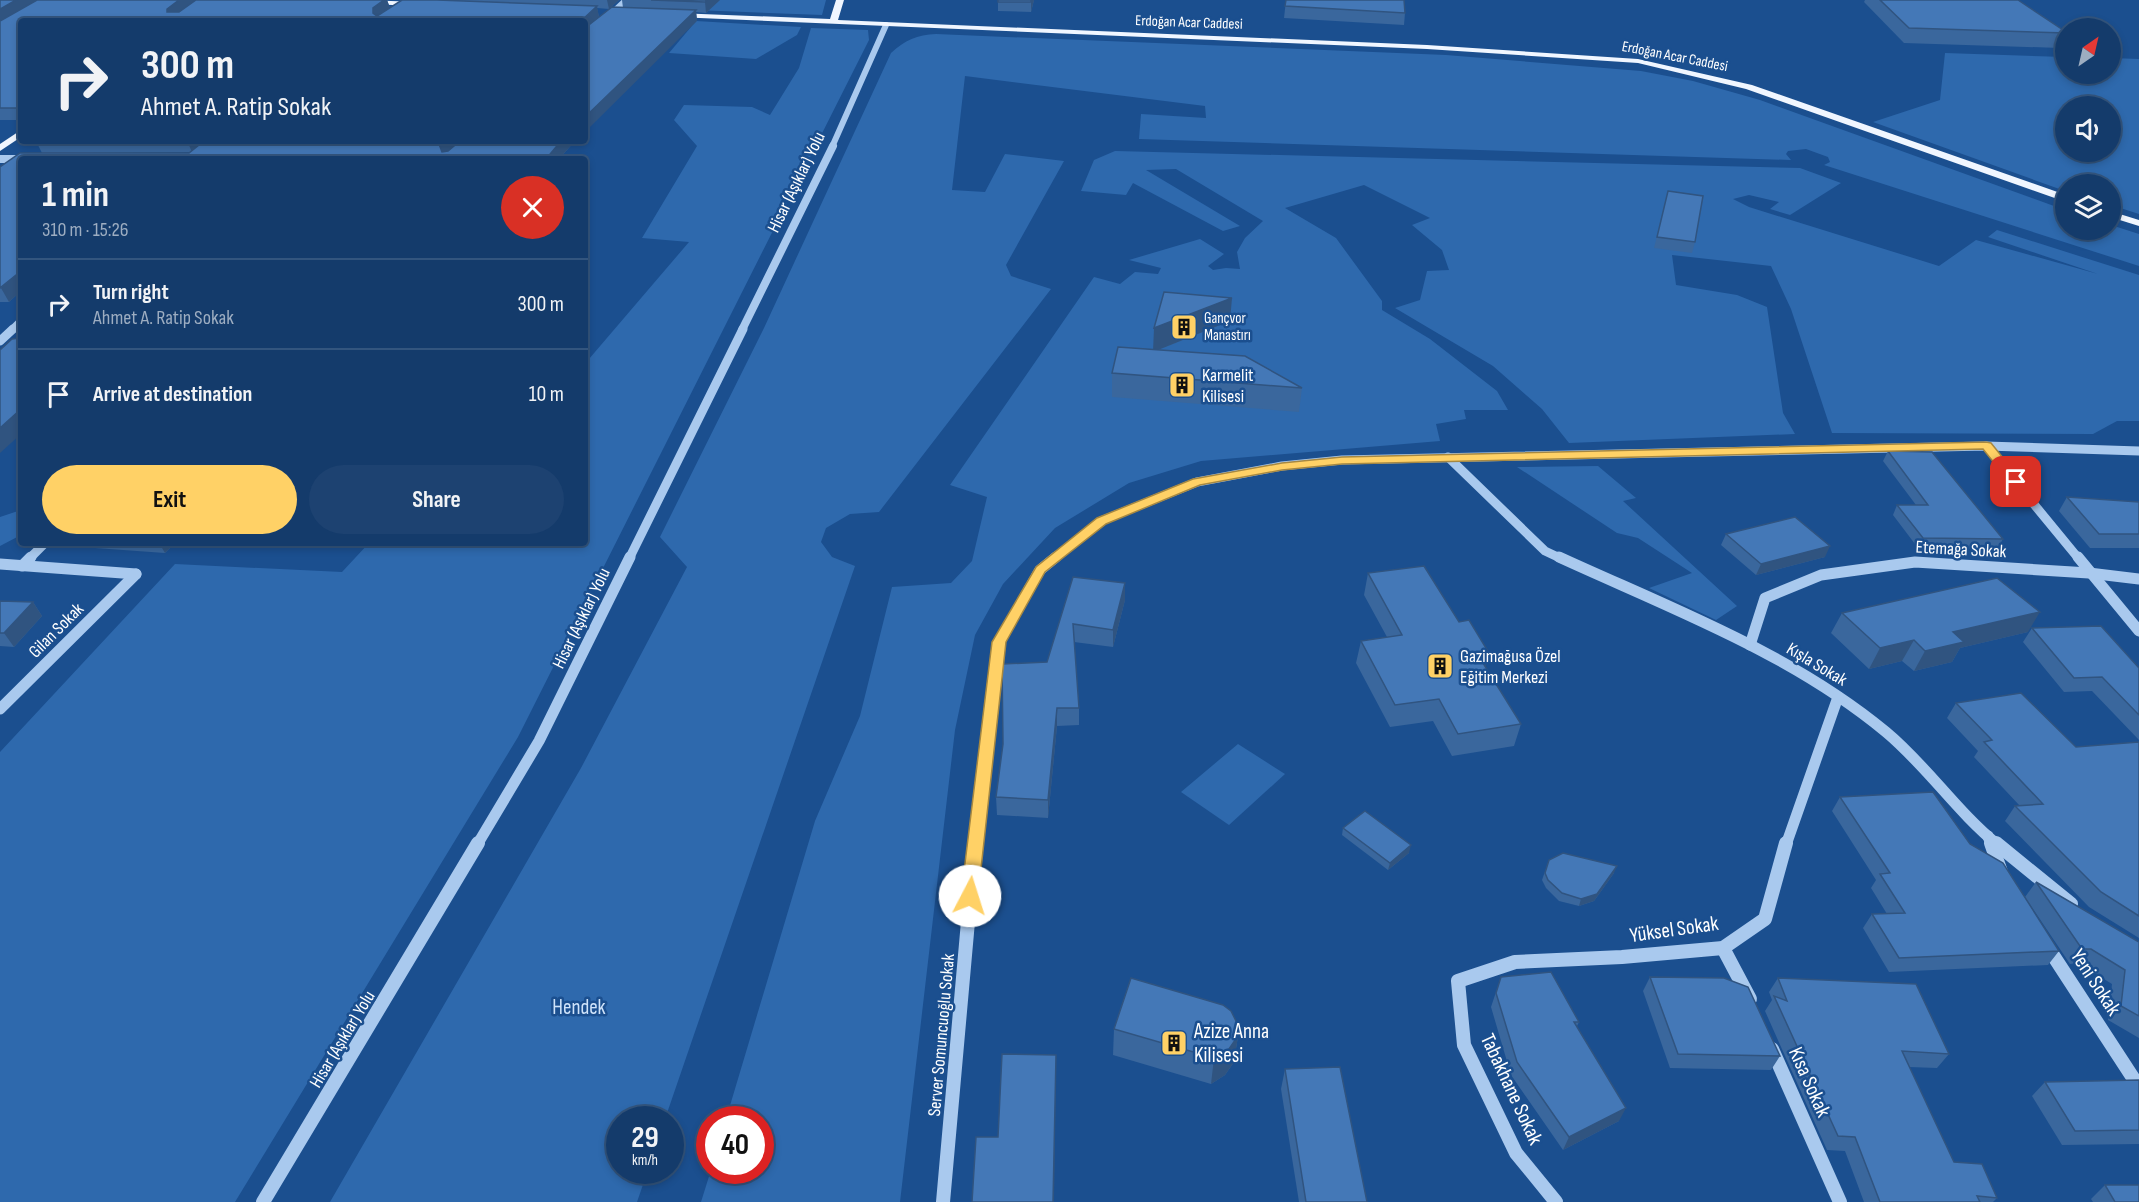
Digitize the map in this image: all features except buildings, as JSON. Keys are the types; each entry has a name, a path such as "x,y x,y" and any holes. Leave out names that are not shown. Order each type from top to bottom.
{"main road":[{"path":"833,23 840,0"},
{"path":"360,2 430,4"},
{"path":"601,12 624,13"},
{"name":"Erdoğan Acar Caddesi","path":"670,15 886,26 1427,47 1638,62 1749,87 2055,195"},
{"path":"0,148 18,135"},
{"path":"2121,217 2139,223"}],"street":[{"path":"599,25 626,0"},
{"path":"398,9 409,2"},
{"name":"Hisar (Aşıklar) Yolu","path":"264,1202 539,741 829,154 886,26"},
{"path":"0,159 18,159"},
{"path":"0,341 18,324"},
{"path":"1986,446 2139,631"},
{"name":"Server Somuncuoğlu Sokak","path":"944,1202 972,872 999,642 1040,570 1101,521 1197,482 1294,465 1448,457 1986,446 2139,451"},
{"name":"Kışla Sokak","path":"1448,457 1545,551 1750,645 1838,697 1887,733 1987,836 2085,916"},
{"path":"0,564 22,566 42,546"},
{"name":"Etemağa Sokak","path":"1750,645 1765,598 1821,575 1915,562 2089,573 2139,579"},
{"name":"Gilan Sokak","path":"0,709 136,574 22,566"},
{"name":"Yüksel Sokak","path":"1458,981 1515,962 1622,957 1723,948 1765,919 1776,872 1838,697"},
{"path":"1987,836 2004,881"},
{"name":"Yeni Sokak","path":"2036,930 2139,1087"},
{"path":"1723,948 1758,1018"},
{"name":"Tabakhane Sokak","path":"1458,981 1464,1045 1516,1153 1556,1202"},
{"name":"Kısa Sokak","path":"1768,1040 1840,1202"}],"green space":[{"path":"645,0 826,0 822,15 644,8"},
{"path":"696,21 801,27 797,35 756,59 669,53"},
{"path":"811,28 868,30 869,40 518,737 235,1202 0,1202 0,752 175,564 342,572 366,546 588,546 588,359 689,242 642,238 697,146 674,120 684,105 752,107 770,115 799,68"},
{"name":"Hendek","path":"936,34 1446,55 1641,71 1693,81 1760,100 2055,206 2055,239 1824,165 1830,162 1828,157 1806,149 1788,151 1786,154 1791,160 1139,139 1141,114 1206,118 1205,106 965,76 952,190 985,192 1005,154 1064,161 1006,265 1011,276 1051,289 879,512 850,514 826,528 821,542 832,557 855,566 669,1106 606,1106 606,1184 643,1184 637,1202 330,1202 581,768 687,567 660,537 764,328 891,53 912,39"},
{"path":"1945,53 2055,57 2055,84 2121,84 2121,58 2139,59 2139,214 2121,208 2121,174 2055,174 2055,187 1873,122 1940,100"},
{"path":"1115,151 1800,168 1841,183 1790,215 1770,209 1779,202 1749,195 1733,199 1749,207 1939,266 1976,240 2098,274 1988,237 1997,230 2139,275 2139,421 2117,421 2093,434 1832,433 1791,309 1771,266 1672,255 1676,285 1737,295 1767,307 1783,413 1795,434 1569,443 1542,409 1493,366 1395,308 1420,300 1427,271 1449,270 1442,250 1412,225 1430,218 1364,185 1285,208 1336,238 1382,301 1382,310 1430,339 1497,391 1508,410 1464,410 1466,419 1436,424 1440,441 1201,461 1129,483 1055,528 1003,584 975,635 955,730 900,1202 701,1202 707,1184 774,1184 774,1106 730,1106 815,821 860,716 892,587 951,583 972,561 987,497 950,485 1094,277 1120,284 1135,272 1158,274 1161,268 1129,260 1200,239 1224,254 1208,266 1213,270 1240,269 1237,252 1245,238 1263,221 1176,169 1146,170 1240,226 1223,231 1133,183 1126,195 1081,191 1094,160"},
{"name":"Hendek","path":"2121,228 2139,234 2139,266 2058,240 2121,240"},
{"path":"1598,466 1636,498 1623,501 1737,606 1716,620 1649,588 1692,573 1638,538 1617,533 1517,467"},
{"path":"18,511 18,537 0,546 0,517"},
{"path":"1238,744 1285,774 1229,825 1181,792"}],"place":[{"name":"Gançvor Manastırı","path":"1184,327"},
{"name":"Karmelit Kilisesi","path":"1182,385"},
{"name":"Gazimağusa Özel Eğitim Merkezi","path":"1440,666"},
{"name":"Azize Anna Kilisesi","path":"1174,1043"}],"route":[{"path":"970,896 999,642 1040,570 1101,521 1197,482 1282,466 1342,460 1986,446 2016,482"}]}
